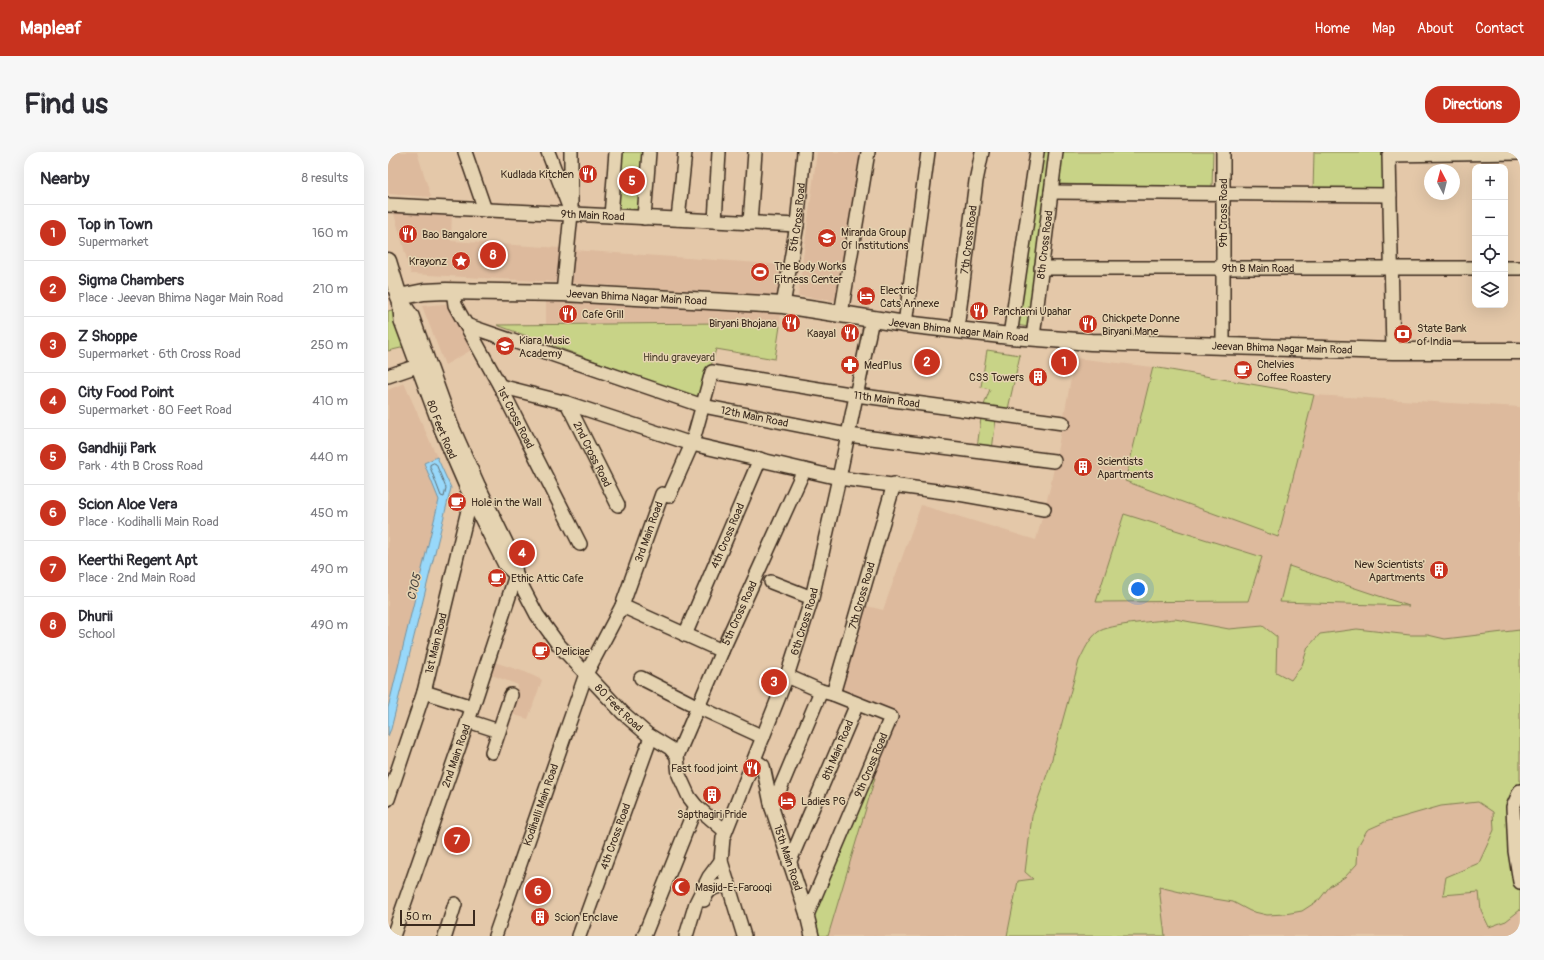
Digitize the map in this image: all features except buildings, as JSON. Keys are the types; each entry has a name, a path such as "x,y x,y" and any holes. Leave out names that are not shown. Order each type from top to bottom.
{"main road":[{"name":"80 Feet Road","path":"388,261 393,298"},
{"name":"Jeevan Bhima Nagar Main Road","path":"393,298 424,292 453,291 563,293 783,305 905,324 1010,336 1091,342 1393,351 1520,351"}],"street":[{"path":"464,152 485,210"},
{"path":"548,152 571,214"},
{"path":"563,293 571,214 571,152"},
{"path":"612,216 616,152"},
{"path":"644,218 649,152"},
{"path":"678,219 684,152"},
{"path":"715,221 719,152"},
{"path":"750,223 755,152"},
{"name":"5th Cross Road","path":"783,305 797,225 804,152"},
{"path":"841,314 868,152"},
{"path":"905,324 928,152"},
{"name":"7th Cross Road","path":"958,329 976,181 982,152"},
{"path":"1010,336 1037,152"},
{"name":"8th Cross Road","path":"1034,337 1043,251 1056,152"},
{"name":"9th Cross Road","path":"1223,152 1223,346"},
{"path":"1393,351 1389,155 1520,153"},
{"path":"1051,192 1390,195"},
{"name":"9th Main Road","path":"388,205 797,225"},
{"path":"1025,230 1043,251"},
{"name":"9th B Main Road","path":"1041,268 1472,268"},
{"path":"1508,268 1520,268"},
{"name":"1st Cross Road","path":"453,291 455,305 500,386 580,544"},
{"name":"80 Feet Road","path":"393,298 412,316 423,364 441,429 471,498 505,565 516,575 546,628 558,644 623,713 652,737 670,748 677,756"},
{"name":"6th Cross Road","path":"744,936 721,861 721,845 725,831 787,676 812,598 872,319"},
{"name":"12th Main Road","path":"466,325 703,406 848,435 1054,461"},
{"path":"388,376 423,364"},
{"name":"80 Feet Road","path":"423,364 479,487 514,559 516,575"},
{"name":"11th Main Road","path":"712,372 856,395 1063,423"},
{"name":"3rd Main Road","path":"586,674 622,606 662,494 669,496 692,444 712,372"},
{"path":"500,386 567,403 692,444 839,478 894,484 1044,509"},
{"name":"2nd Cross Road","path":"567,403 618,505"},
{"name":"4th Cross Road","path":"685,635 760,459"},
{"name":"5th Cross Road","path":"677,756 722,651 804,470"},
{"name":"7th Cross Road","path":"772,808 827,693 894,484"},
{"name":"1st Main Road","path":"388,799 424,692 471,498 479,487"},
{"name":"2nd Main Road","path":"393,936 468,721 516,575"},
{"path":"770,582 812,598"},
{"path":"622,606 722,651"},
{"name":"Kodihalli Main Road","path":"494,936 586,674"},
{"path":"787,676 827,693"},
{"path":"641,678 698,707 763,737"},
{"path":"424,692 472,707"},
{"name":"9th Cross Road","path":"807,915 891,717 827,693"},
{"path":"492,752 511,695"},
{"name":"8th Main Road","path":"789,863 857,704"},
{"path":"468,721 499,731"},
{"name":"4th Cross Road","path":"579,936 652,737"},
{"path":"677,756 679,775 689,798 725,831"},
{"name":"15th Main Road","path":"754,760 763,766 772,808 807,915 812,936"},
{"path":"1520,791 1513,807 1515,851 1520,882"},
{"path":"644,936 696,806"},
{"path":"686,936 696,904 709,877 721,861"},
{"path":"693,936 708,891 729,884"},
{"path":"445,936 455,904"}],"shaded area":[{"path":"388,152 417,152 431,197 389,194"},
{"name":"Miranda Group Of Institutions","path":"817,152 863,152 837,301 798,296"},
{"path":"393,210 452,212 451,241 561,248 557,282 411,274"},
{"path":"573,250 785,265 781,296 570,283"},
{"path":"546,299 781,311 780,326 720,323 546,324"},
{"path":"453,303 475,348 445,365 422,306"},
{"path":"1075,358 1153,367 1314,395 1520,407 1520,936 828,936 874,779 870,777 897,716 840,690 863,605 883,610 921,505 1036,540 1050,488"},
{"path":"404,383 437,457 424,463 439,500 388,708 388,390"},
{"path":"494,662 525,672 542,680 528,719 508,713 518,685 489,674"}],"green space":[{"path":"623,152 647,152 642,212 618,210"},
{"path":"1042,152 1052,152 1029,327 1016,325"},
{"path":"1062,152 1213,152 1212,188 1057,184"},
{"path":"1314,152 1384,152 1384,192 1313,192"},
{"path":"392,310 405,347 388,351 388,311"},
{"name":"Hindu graveyard","path":"720,323 780,326 775,359 716,349 701,400 497,325"},
{"path":"987,350 1020,355 1008,409 984,405 990,389 981,387"},
{"path":"1153,367 1314,395 1278,537 1125,481"},
{"path":"981,418 996,419 992,450 977,448"},
{"path":"1124,514 1262,557 1248,601 1096,602"},
{"path":"1289,566 1409,606 1280,602"},
{"path":"1175,619 1229,629 1263,626 1277,637 1276,672 1291,680 1302,665 1308,647 1320,634 1357,629 1410,635 1428,635 1445,639 1520,630 1520,910 1506,921 1489,927 1481,910 1479,892 1443,895 1446,877 1479,863 1494,830 1493,812 1478,802 1441,806 1385,822 1367,830 1358,846 1357,864 1345,877 1330,886 1319,900 1302,911 1267,915 1250,911 1233,902 1197,896 1159,887 1165,936 1007,936 1018,881 1033,879 1025,872 1032,816 1050,766 1079,661 1085,649 1095,635 1104,629 1123,625"},
{"path":"870,777 875,778 828,936 819,936 813,917"}],"water":[{"path":"437,457 451,488 388,736 388,708 439,500 424,463"}],"place":[{"name":"Kudlada Kitchen","path":"588,174"},
{"name":"Gandhiji Park","path":"632,181"},
{"name":"Bao Bangalore","path":"408,234"},
{"name":"Miranda Group Of Institutions","path":"827,238"},
{"name":"Dhurii","path":"493,255"},
{"name":"Krayonz","path":"461,261"},
{"name":"The Body Works Fitness Center","path":"760,272"},
{"name":"Electric Cats Annexe","path":"866,296"},
{"name":"Panchami Upahar","path":"979,311"},
{"name":"Cafe Grill","path":"568,314"},
{"name":"Biryani Bhojana","path":"791,323"},
{"name":"Chickpete Donne Biryani Mane","path":"1088,324"},
{"name":"Kaayal","path":"850,333"},
{"name":"State Bank of India","path":"1403,334"},
{"name":"Kiara Music Academy","path":"505,346"},
{"name":"Sigma Chambers","path":"927,362"},
{"name":"Top in Town","path":"1064,362"},
{"name":"MedPlus","path":"850,365"},
{"name":"Chelvies Coffee Roastery","path":"1243,370"},
{"name":"CSS Towers","path":"1038,377"},
{"name":"Scientists Apartments","path":"1083,467"},
{"name":"Hole in the Wall","path":"457,502"},
{"name":"City Food Point","path":"522,553"},
{"name":"New Scientists' Apartments","path":"1439,570"},
{"name":"Ethic Attic Cafe","path":"497,578"},
{"name":"Deliciae","path":"541,651"},
{"name":"Z Shoppe","path":"774,682"},
{"name":"Fast food joint","path":"752,768"},
{"name":"Sapthagiri Pride","path":"712,795"},
{"name":"Ladies PG","path":"787,801"},
{"name":"Keerthi Regent Apt","path":"457,840"},
{"name":"Masjid-E-Farooqi","path":"681,887"},
{"name":"Scion Aloe Vera","path":"538,891"},
{"name":"Scion Enclave","path":"540,917"}],"water label":[{"name":"C105","path":"414,587"}]}
